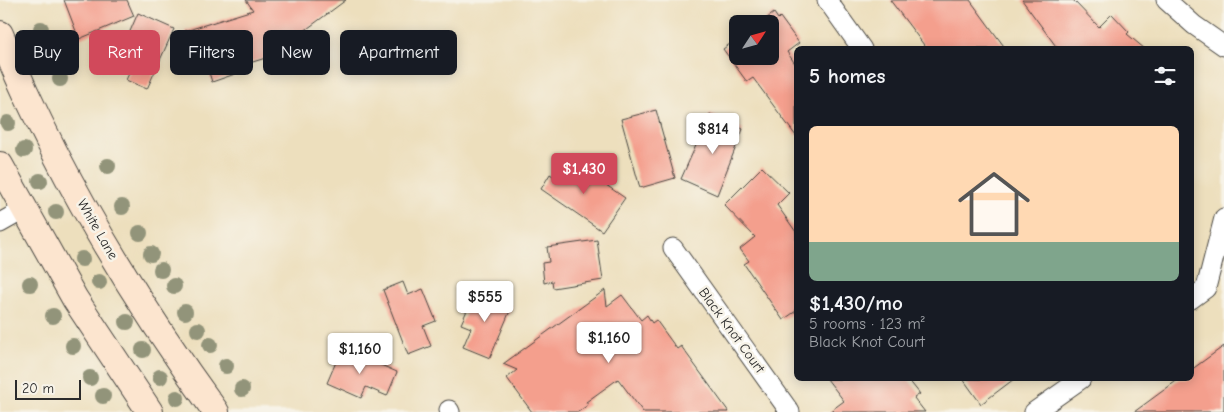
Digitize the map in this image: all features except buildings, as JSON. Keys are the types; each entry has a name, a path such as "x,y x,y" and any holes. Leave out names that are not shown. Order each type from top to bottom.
{"main road":[{"name":"White Lane","path":"0,34 39,120 78,196 131,286 216,412"},
{"path":"0,165 23,210 75,299 150,412"}],"street":[{"path":"827,0 860,46"},
{"path":"1166,0 1194,25 1224,46"},
{"path":"0,222 23,210"},
{"path":"1194,297 1206,288 1224,218"},
{"name":"Black Knot Court","path":"673,248 790,412"},
{"path":"1034,412 1077,381"}]}
